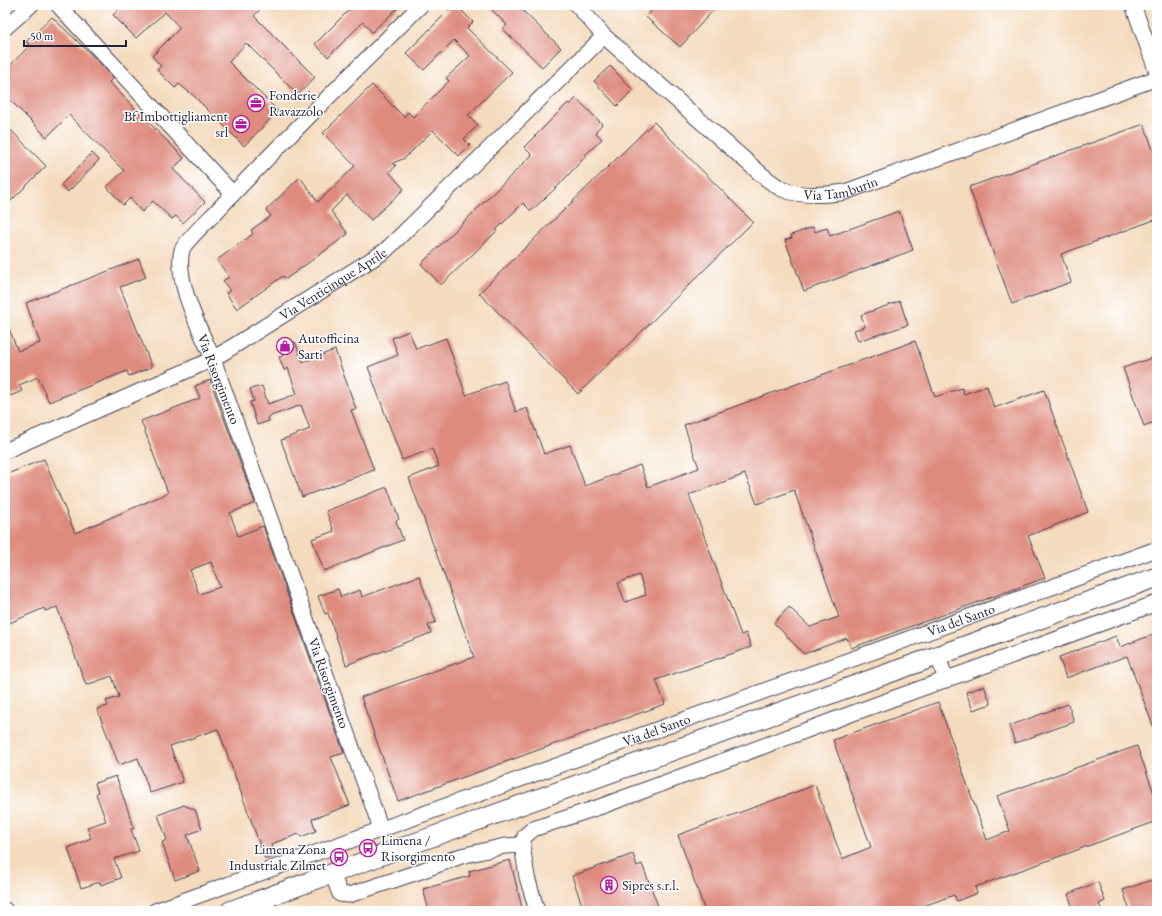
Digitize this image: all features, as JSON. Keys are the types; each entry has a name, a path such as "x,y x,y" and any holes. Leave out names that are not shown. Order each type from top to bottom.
{"street":[{"path":"5,28 31,5"},
{"path":"58,5 233,194"},
{"name":"Via Risorgimento","path":"381,828 213,359 195,317 184,286 180,267 182,248 233,194 421,5"},
{"name":"Via Tamburin","path":"577,5 604,36 771,183 783,189 809,194 845,192 1157,78"},
{"path":"1133,5 1157,72"},
{"name":"Via Venticinque Aprile","path":"5,451 213,359 385,251 604,36"},
{"name":"Via del Santo","path":"155,911 381,828 1157,549"},
{"path":"230,911 1157,577"},
{"path":"537,911 527,877 522,845 525,836 533,829 602,806 1157,603"},
{"name":"Via del Santo","path":"938,656 946,680"},
{"path":"332,873 340,894 349,895 461,856 506,846 522,845"}],"building":[{"path":"123,5 264,5 254,16 315,77 298,95 246,43 229,62 278,111 244,146 194,96 179,84 175,88 157,70 161,66 152,56 180,28 165,12 136,38 113,15"},
{"path":"354,5 401,5 372,32 363,22 328,57 315,44"},
{"path":"454,5 456,5 473,22 467,28 512,72 468,115 478,125 464,139 470,145 459,156 433,130 405,158 393,163 396,166 389,172 404,189 371,220 347,195 331,211 348,234 286,279 283,276 237,309 226,293 230,291 223,281 229,277 217,260 253,234 251,230 271,216 266,210 300,177 318,202 355,166 323,133 372,85 404,117 408,112 413,117 449,81 446,78 470,56 454,40 424,70 406,53"},
{"path":"487,5 529,5 523,11 561,48 542,67 503,29 507,25"},
{"path":"657,5 718,5 680,47 646,17"},
{"path":"52,17 101,64 113,78 109,82 184,158 173,169 205,202 183,223 176,216 172,219 153,201 142,212 130,198 123,205 107,187 124,171 69,115 47,137 5,95 5,85 12,78 5,71 30,45 26,42"},
{"path":"610,66 633,90 617,106 594,81"},
{"path":"576,98 602,124 596,133 602,139 584,156 585,157 558,186 531,211 523,203 496,230 497,231 441,285 421,264 532,155 524,147 568,103 570,105"},
{"path":"654,122 753,222 578,394 479,293"},
{"path":"5,124 46,166 5,207"},
{"path":"1144,124 1157,161 1157,219 1061,254 1071,282 1012,304 969,187"},
{"path":"92,153 99,160 68,192 61,185"},
{"path":"899,211 913,250 804,291 785,240 792,238 791,235 813,227 815,232 827,228 830,236"},
{"path":"139,259 146,277 120,287 152,367 129,376 127,371 49,402 38,377 19,385 22,391 5,398 5,319 18,351 40,343 26,303"},
{"path":"900,301 908,325 858,341 854,330 865,327 861,315"},
{"path":"409,331 416,349 446,338 466,395 505,381 516,412 527,408 544,454 570,445 585,486 640,465 648,487 699,468 684,425 915,341 935,397 962,388 964,394 987,386 994,408 1044,390 1088,512 1028,536 1045,578 851,648 847,638 804,654 774,623 789,607 810,627 839,617 794,490 757,504 745,474 689,495 741,635 746,633 751,647 656,680 665,704 398,801 361,697 474,657 409,478 439,466 432,449 402,460 368,367 398,355 392,338","holes":["639,575 646,595 625,602 618,583"]},
{"path":"295,342 303,362 335,350 356,409 351,410 374,470 302,497 281,440 310,429 301,405 268,417 269,421 257,425 250,402 254,401 250,389 262,386 268,404 297,394 288,368 284,370 279,357 285,355 282,347"},
{"path":"1157,356 1157,421 1144,426 1123,368"},
{"path":"210,380 255,503 230,513 238,536 263,526 344,753 331,757 350,805 312,819 316,831 301,837 299,834 271,844 275,856 265,859 218,729 170,746 183,782 150,793 138,758 119,765 97,709 108,706 106,701 119,697 112,676 86,685 57,607 45,611 44,608 5,625 5,475 44,459 75,533 168,493 141,421 200,398 195,386","holes":["211,562 220,587 199,594 190,570"]},
{"path":"387,487 399,519 396,521 403,540 324,571 312,539 334,531 326,511"},
{"path":"419,576 436,622 428,625 431,633 346,665 328,613 325,614 318,596 338,589 341,597 360,590 362,597"},
{"path":"1157,633 1156,734 1127,656 1066,678 1059,657 1116,636 1120,647"},
{"path":"984,686 991,704 973,710 966,692"},
{"path":"938,702 987,840 1010,831 997,796 1137,746 1157,802 1157,821 975,887 977,893 957,901 954,895 926,905 928,911 705,911 678,835 815,785 842,859 871,847 833,740"},
{"path":"1068,704 1074,722 1015,743 1009,726"},
{"path":"116,776 134,828 131,829 139,851 114,859 121,878 101,885 100,882 81,888 68,848 91,838 87,827 106,821 96,794 98,792 95,783"},
{"path":"184,805 195,810 202,829 187,835 200,871 175,880 162,842 167,840 158,815"},
{"name":"Sipres s.r.l.","path":"633,854 637,866 642,864 660,911 584,911 572,876"},
{"path":"510,860 523,911 429,911 423,889 470,876 469,871"},
{"path":"1157,878 1157,911 1130,911 1123,890"},
{"path":"1098,882 1105,901 1099,904 1102,911 1074,911 1068,894"}],"place":[{"name":"Fonderie Ravazzolo","path":"256,103"},
{"name":"Bf Imbottigliament srl","path":"241,124"},
{"name":"Autofficina Sarti","path":"285,346"},
{"name":"Limena / Risorgimento","path":"368,848"},
{"name":"Limena Zona Industriale Zilmet","path":"339,857"},
{"name":"Sipres s.r.l.","path":"609,885"}]}
